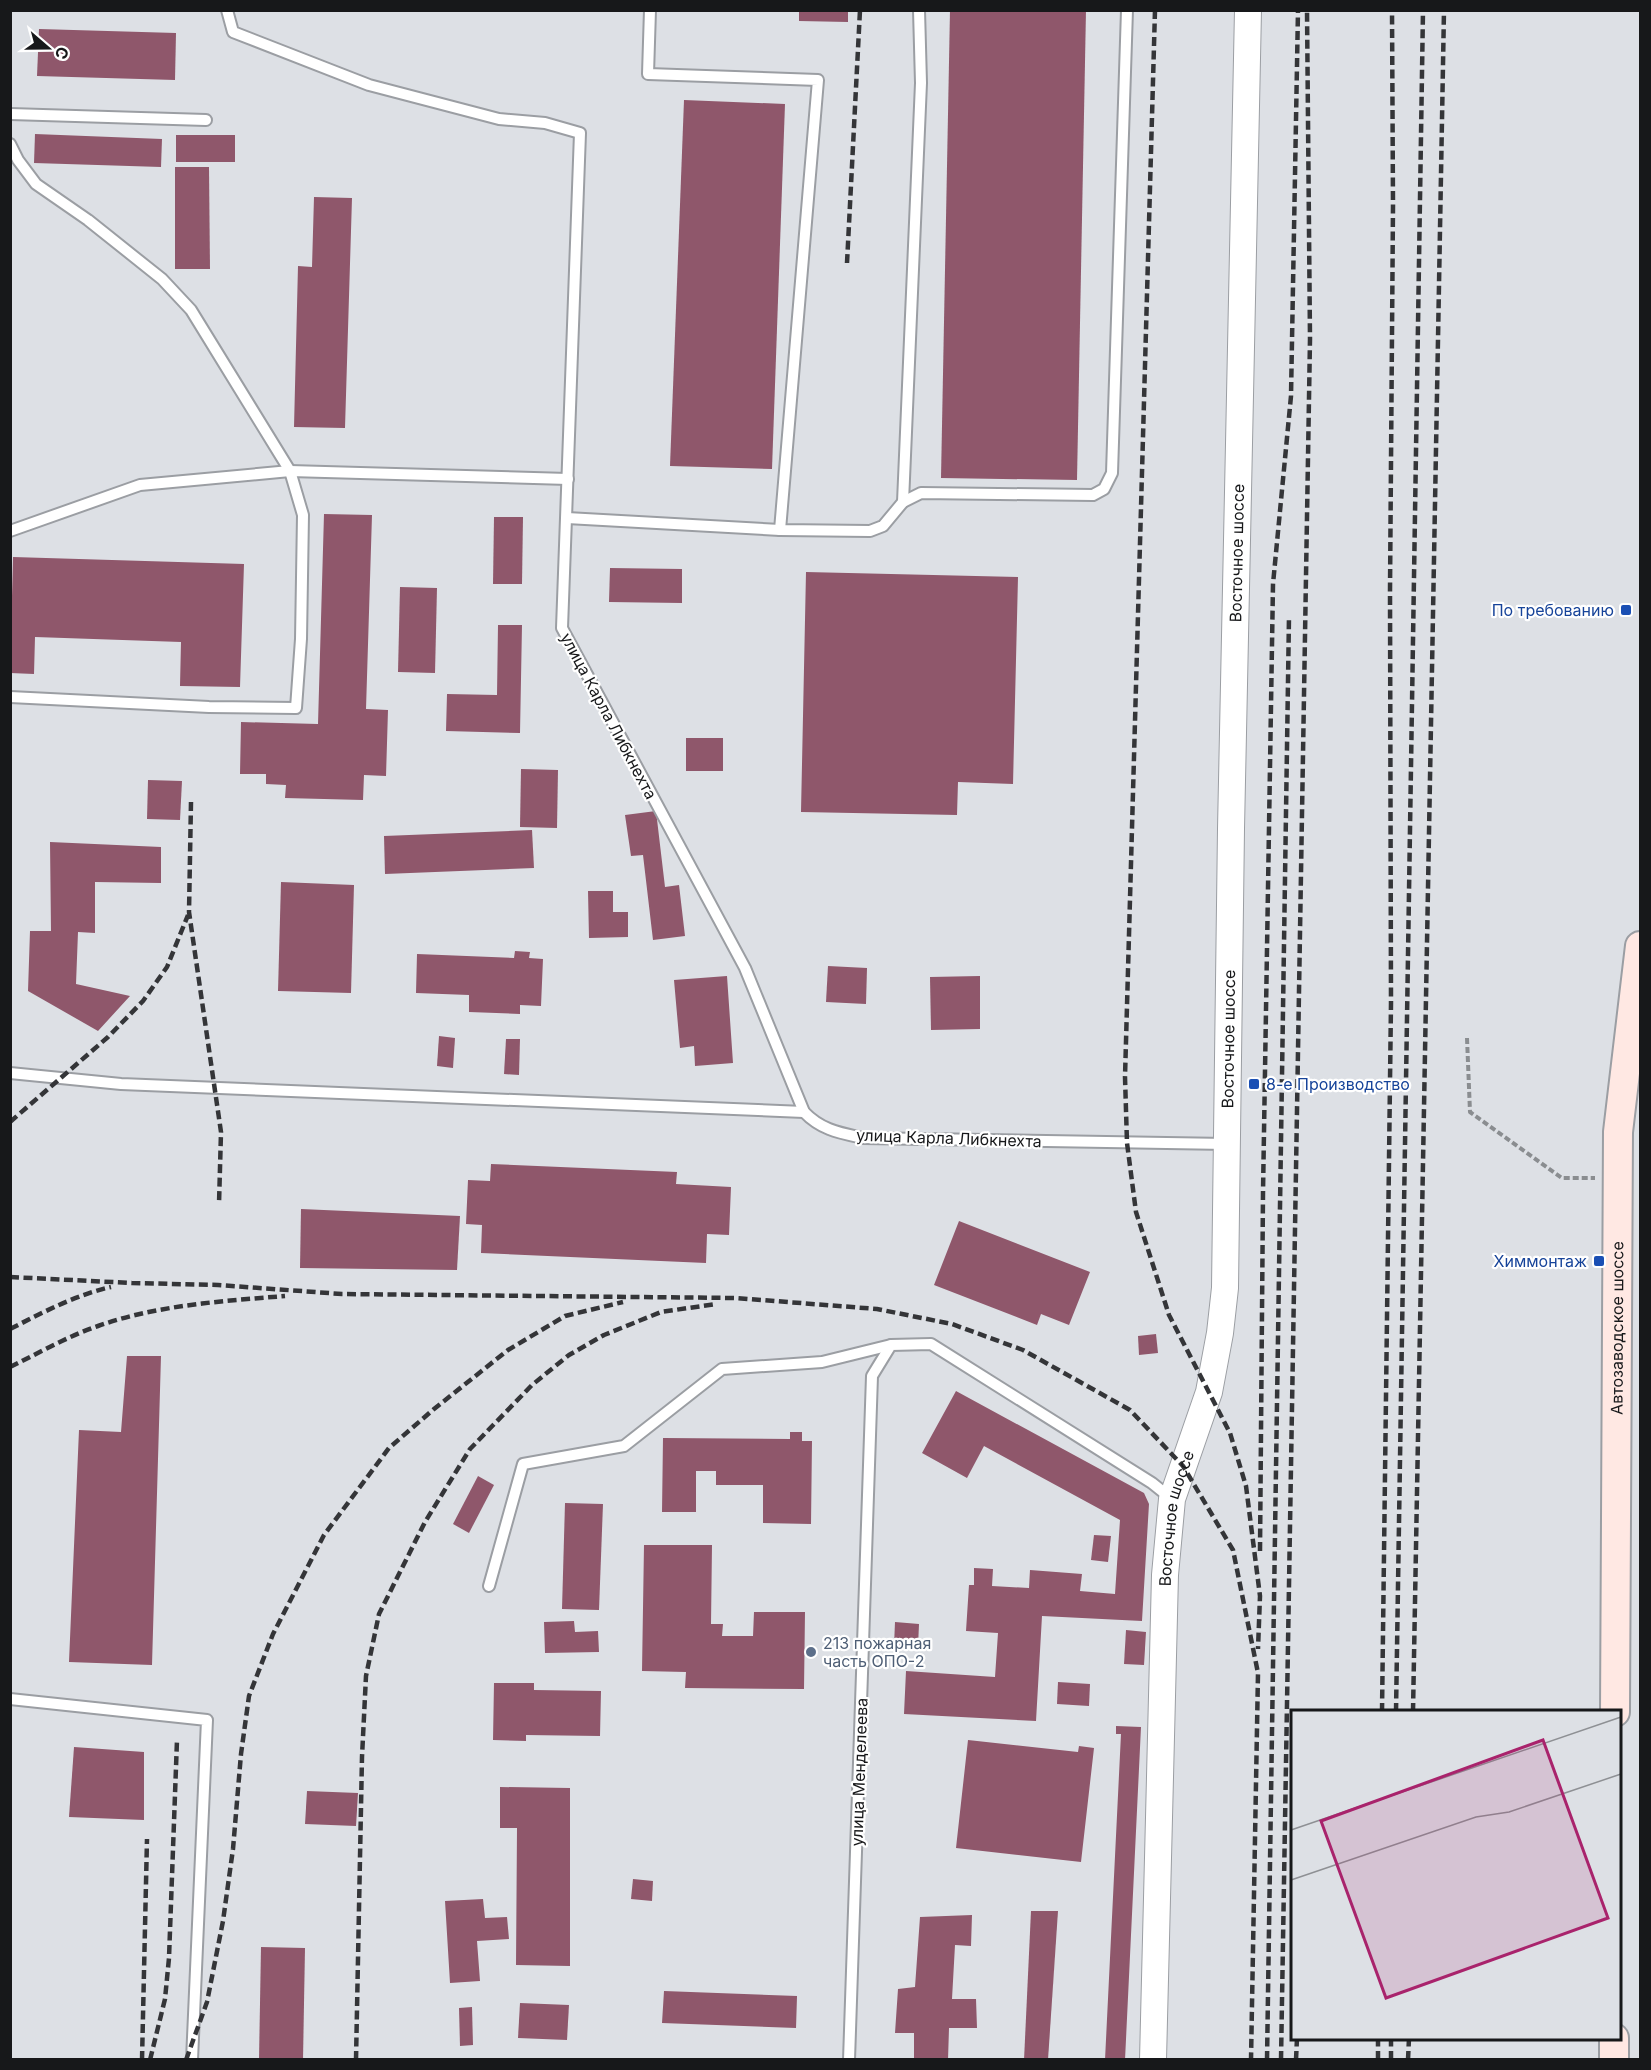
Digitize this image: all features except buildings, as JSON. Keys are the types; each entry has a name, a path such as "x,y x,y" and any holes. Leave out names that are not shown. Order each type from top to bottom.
{"main road":[{"name":"Автозаводское шоссе","path":"1615,1710 1617,1178 1619,1120 1641,946"},
{"path":"1614,2040 1614,2060"}],"street":[{"name":"Восточное шоссе","path":"1153,2060 1165,1575 1172,1499 1209,1392 1220,1333 1226,1265 1231,817 1248,10"}],"lane":[{"name":"улица Карла Либкнехта","path":"226,10 233,32 369,85 499,119 546,123 580,133 562,628 745,968 804,1112 814,1122 827,1129 863,1138 1227,1144"},
{"path":"650,10 648,74 818,80 780,530"},
{"path":"903,502 921,83 919,10"},
{"path":"567,518 780,530 870,531 883,526 903,502 921,493 1093,495 1104,489 1112,473 1126,10"},
{"path":"10,114 206,120"},
{"path":"10,144 18,160 36,184 88,220 162,279 191,310 290,471 303,515 301,639 296,708 209,707 10,697"},
{"path":"10,531 140,485 290,471 568,479"},
{"path":"10,1073 121,1084 804,1112"},
{"path":"489,1586 523,1464 624,1446 722,1369 822,1362 891,1345 931,1344 1152,1483 1172,1499"},
{"name":"улица Менделеева","path":"849,2060 872,1376 891,1345"},
{"path":"10,1699 207,1719 192,2060"}],"path":[{"path":"1467,1038 1470,1112 1562,1178 1617,1178"}],"railway":[{"path":"847,263 860,10"},
{"path":"1155,10 1125,1077 1127,1143 1136,1212 1169,1315 1230,1433 1246,1486 1260,1596 1258,1649"},
{"path":"1260,1551 1263,1193 1273,584 1291,396 1298,10"},
{"path":"1281,2060 1310,339 1307,10"},
{"path":"1382,1710 1391,1003 1392,10"},
{"path":"1396,1710 1423,10"},
{"path":"1413,1710 1444,10"},
{"path":"1267,2060 1289,616"},
{"path":"191,802 189,912 221,1132 219,1204"},
{"path":"10,1122 108,1037 143,1001 167,967 188,915"},
{"path":"10,1277 218,1285 342,1294 736,1298 877,1309 952,1324 1023,1350 1130,1410 1183,1466 1233,1550 1258,1673 1251,2060"},
{"path":"10,1329 72,1299 111,1287"},
{"path":"10,1367 98,1326 143,1313 190,1305 285,1296"},
{"path":"186,2060 207,2002 223,1921 249,1696 273,1634 324,1535 389,1448 508,1350 565,1316 623,1302"},
{"path":"356,2060 362,1757 366,1676 379,1614 425,1522 470,1449 532,1385 569,1355 604,1335 661,1312 716,1304"},
{"path":"150,2060 165,1999 169,1958 177,1740"},
{"path":"142,2060 147,1839"},
{"path":"1296,2060 1297,2040"},
{"path":"1378,2040 1378,2060"},
{"path":"1391,2040 1391,2060"},
{"path":"1408,2060 1409,2040"}],"place":[{"name":"По требованию","path":"1626,610"},
{"name":"8-е Производство","path":"1254,1084"},
{"name":"Химмонтаж","path":"1599,1261"},
{"name":"213 пожарная часть ОПО-2","path":"811,1652"}]}
